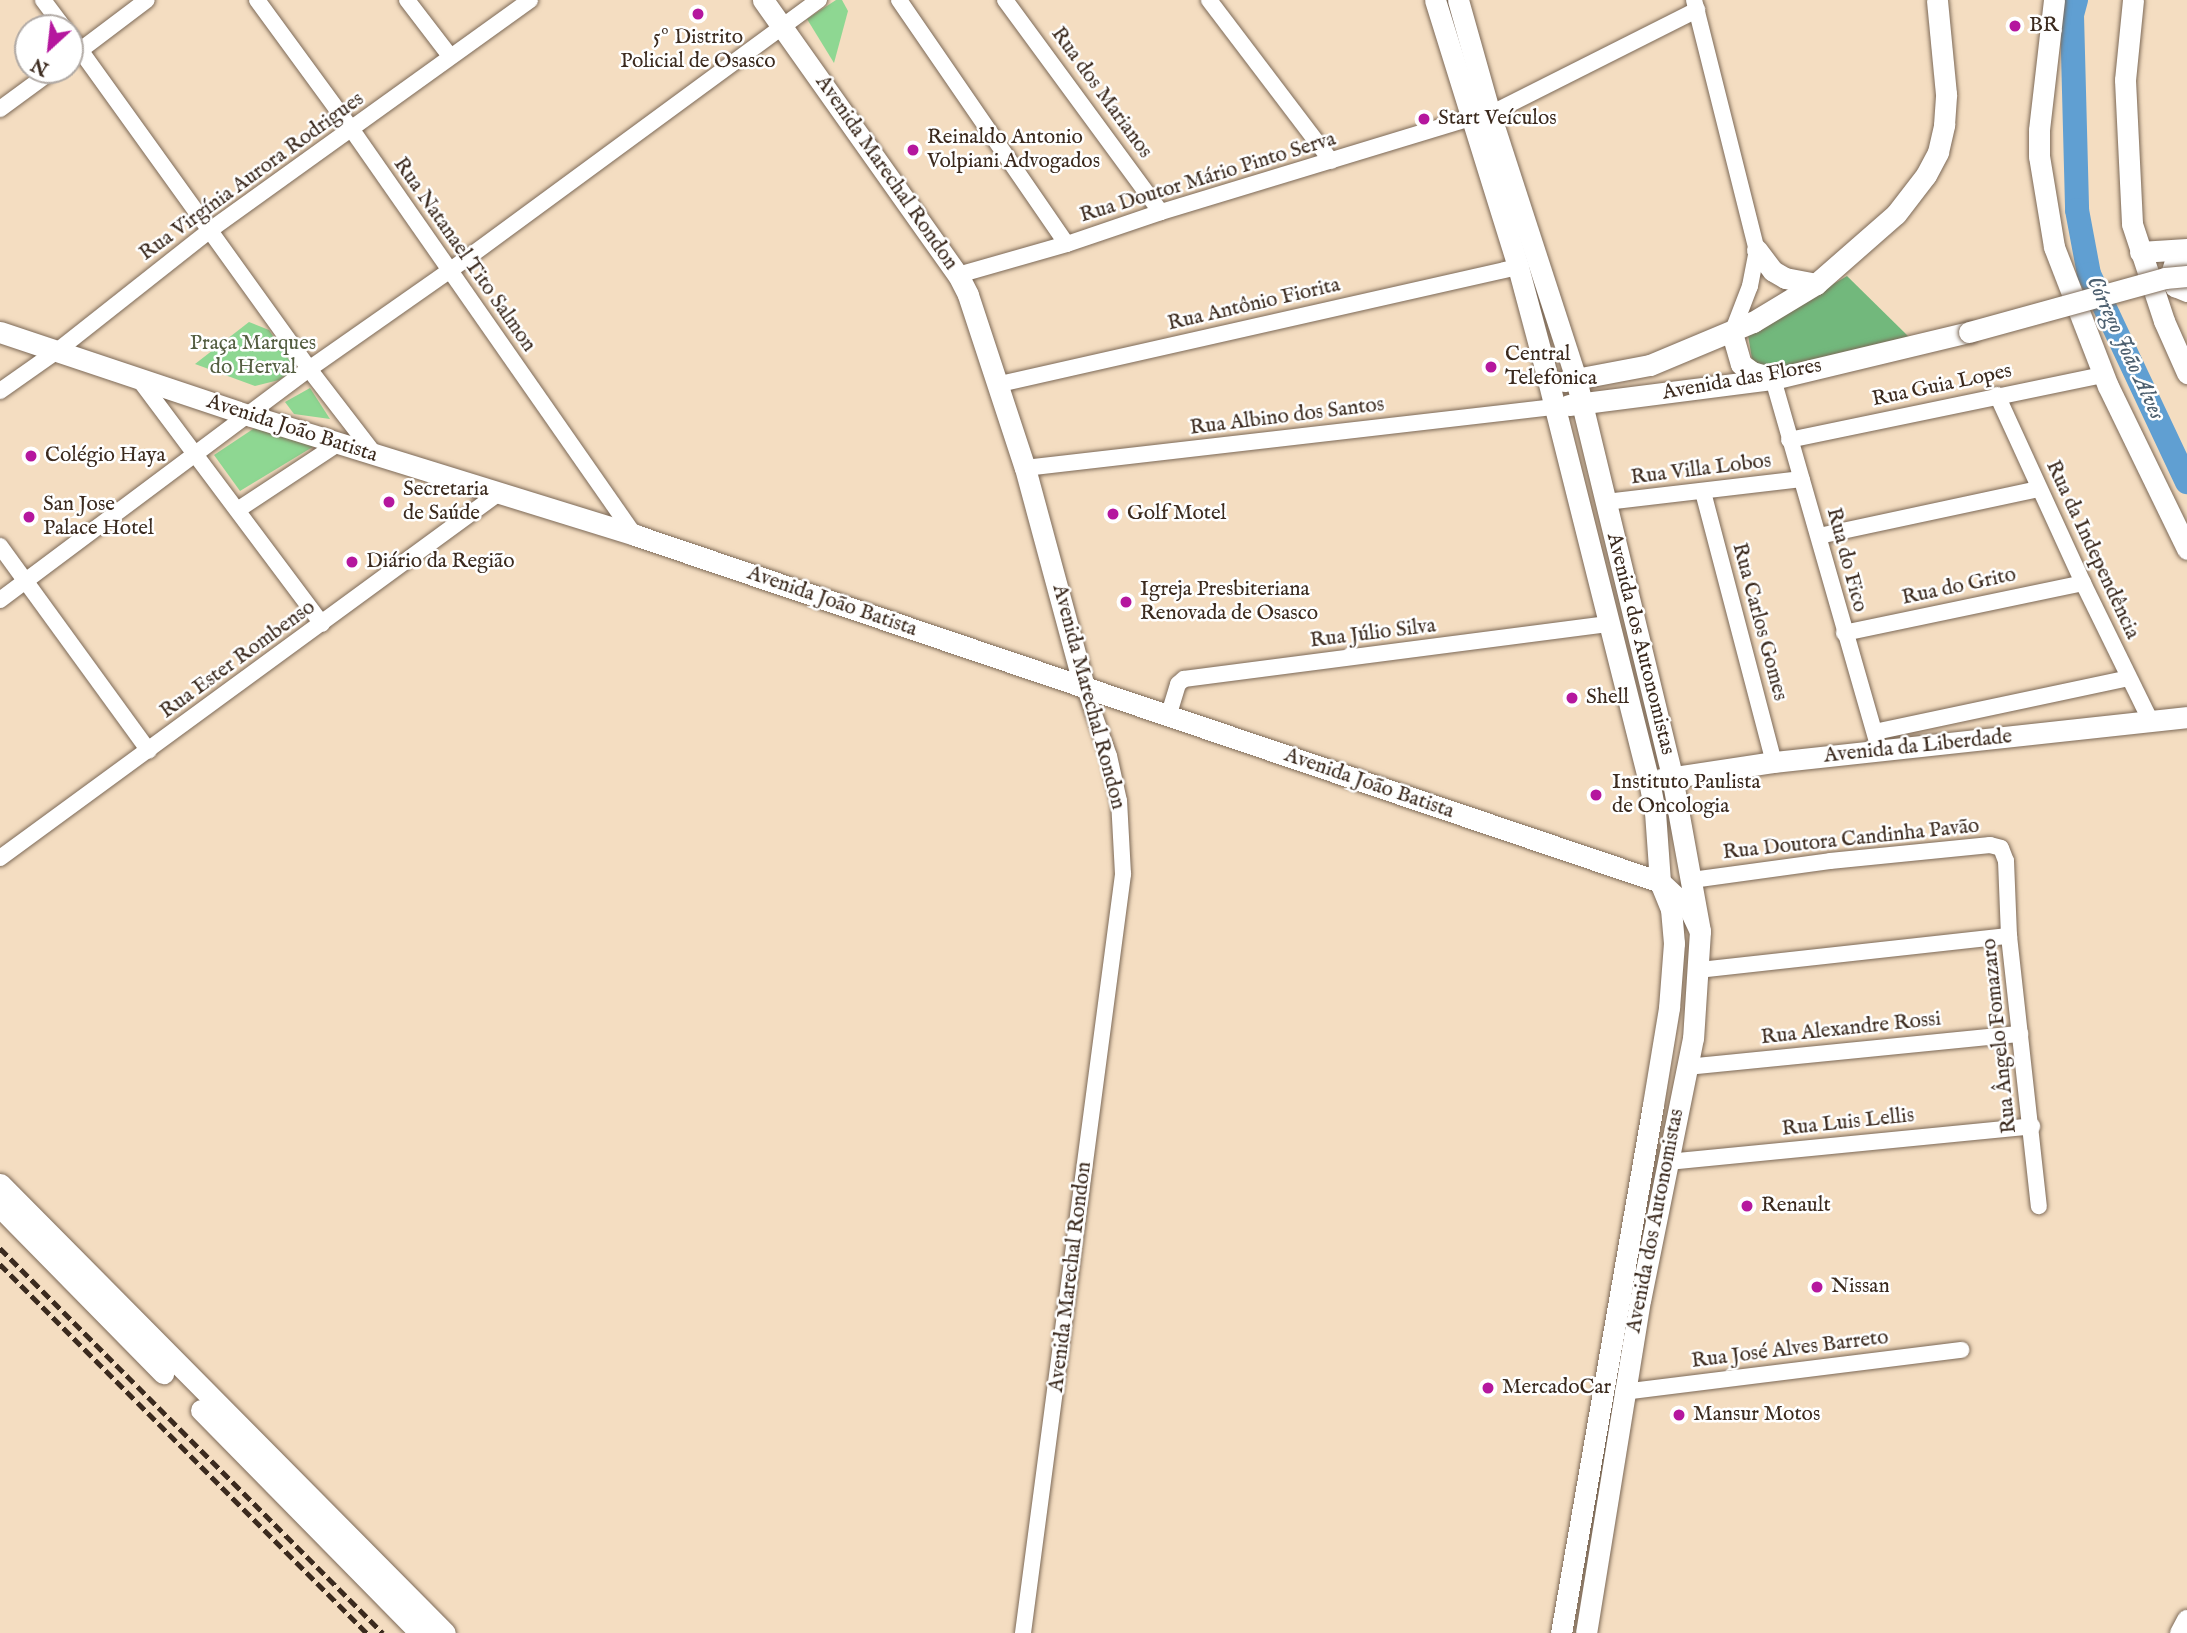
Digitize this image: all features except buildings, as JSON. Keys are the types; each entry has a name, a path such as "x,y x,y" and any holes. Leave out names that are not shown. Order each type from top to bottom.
{"main road":[{"name":"Avenida Marechal Rondon","path":"763,0 958,275 968,295 1000,384 1025,468 1084,686"},
{"name":"Avenida dos Autonomistas","path":"1436,0 1576,379 1672,777 1700,931 1699,970 1687,1067 1623,1392 1586,1633"},
{"name":"Avenida dos Autonomistas","path":"1458,0 1480,116 1649,781 1655,812 1660,882 1671,909 1674,943 1669,1008 1561,1633"},
{"path":"1549,383 1650,365 1731,333 1782,307 1816,284 1869,241 1911,198 1938,152 1944,125 1943,49 1937,0"},
{"path":"1943,49 1948,0"},
{"path":"2054,0 2039,130 2039,156 2054,247 2104,375 2187,550"},
{"path":"2133,0 2125,80 2130,208 2140,252 2164,321 2187,373"},
{"path":"2140,252 2187,248"},
{"path":"1757,250 1773,271 1785,278 1816,284"},
{"path":"2187,255 2175,261 2171,274 2173,284 2187,293"},
{"name":"Avenida das Flores","path":"1554,407 1773,379 1969,332 2165,278 2187,276"},
{"path":"2164,321 2166,303 2187,293"},
{"name":"Avenida João Batista","path":"0,332 376,456 635,535 1660,882"},
{"path":"1731,333 1741,364 1752,372 1773,379"},
{"path":"1617,399 1677,370 1731,333"},
{"name":"Avenida da Liberdade","path":"1649,781 1774,762 1878,742 2187,717"},
{"path":"1660,882 1671,888 1690,910 1700,931"},
{"path":"0,1185 445,1633"},
{"path":"0,1207 421,1633"},
{"path":"2180,1633 2187,1620"}],"street":[{"path":"84,47 147,0"},
{"name":"Rua Natanael Tito Salmon","path":"257,0 352,130 635,535"},
{"path":"407,0 450,57"},
{"name":"Rua Virgínia Aurora Rodrigues","path":"0,391 57,351 210,230 530,0"},
{"path":"0,600 309,369 819,0"},
{"path":"899,0 1068,244"},
{"name":"Rua dos Marianos","path":"1005,0 1161,212"},
{"path":"1209,0 1331,161"},
{"path":"1696,5 1757,250 1754,273 1731,333"},
{"name":"Rua Doutor Mário Pinto Serva","path":"958,275 1068,244 1161,212 1480,116 1696,5"},
{"path":"84,66 210,230 309,369 376,456"},
{"path":"0,109 34,84"},
{"name":"Rua Antônio Fiorita","path":"1000,384 1518,267"},
{"name":"Rua Guia Lopes","path":"1789,440 2104,375"},
{"path":"138,378 239,509 322,624"},
{"name":"Rua do Fico","path":"1773,379 1844,633 1878,742"},
{"name":"Rua da Independência","path":"1997,395 2082,583 2151,722"},
{"name":"Rua Albino dos Santos","path":"1025,468 1554,407"},
{"path":"239,509 339,443"},
{"name":"Rua Villa Lobos","path":"1606,502 1802,479"},
{"path":"1819,536 2039,489"},
{"name":"Rua Ester Rombenso","path":"0,858 500,492"},
{"name":"Rua Carlos Gomes","path":"1703,492 1774,762"},
{"path":"0,545 149,751"},
{"name":"Rua do Grito","path":"1844,633 2082,583"},
{"name":"Rua Júlio Silva","path":"1168,717 1178,684 1184,679 1609,624"},
{"path":"1878,742 2129,678"},
{"name":"Avenida Marechal Rondon","path":"1023,1633 1122,888 1123,837 1119,801 1109,756 1084,686"},
{"name":"Rua Doutora Candinha Pavão","path":"1692,880 1830,861 1990,845 2001,848 2006,861"},
{"name":"Rua Ângelo Fomazaro","path":"2006,861 2010,936 2039,1206"},
{"path":"1699,970 2010,936"},
{"name":"Rua Alexandre Rossi","path":"1687,1067 2020,1034"},
{"name":"Rua Luis Lellis","path":"1668,1162 2032,1126"},
{"name":"Rua José Alves Barreto","path":"1623,1392 1961,1350"}],"green space":[{"path":"836,0 842,0 848,11 834,63 807,19"},
{"path":"1847,276 1909,337 1770,373 1752,359 1748,335"},
{"name":"Praça Marques do Herval","path":"249,322 269,330 296,369 279,380 255,386 195,364"},
{"name":"Praça Marques do Herval","path":"310,388 330,419 294,414 285,402"},
{"name":"Praça Marques do Herval","path":"256,427 316,445 240,491 214,455"}],"waterway":[{"name":"Córrego João Alves","path":"2076,0 2072,15 2077,210 2089,274 2187,482"}],"railway":[{"path":"0,1248 383,1633"},
{"path":"0,1264 367,1633"}],"place":[{"name":"5º Distrito Policial de Osasco","path":"698,14"},
{"name":"BR","path":"2015,26"},
{"name":"Start Veículos","path":"1424,119"},
{"name":"Reinaldo Antonio Volpiani Advogados","path":"913,150"},
{"name":"Central Telefonica","path":"1491,367"},
{"name":"Colégio Haya","path":"31,456"},
{"name":"Secretaria de Saúde","path":"389,502"},
{"name":"Golf Motel","path":"1113,514"},
{"name":"San Jose Palace Hotel","path":"29,517"},
{"name":"Diário da Região","path":"352,562"},
{"name":"Igreja Presbiteriana Renovada de Osasco","path":"1126,602"},
{"name":"Shell","path":"1572,698"},
{"name":"Instituto Paulista de Oncologia","path":"1596,795"},
{"name":"Renault","path":"1747,1206"},
{"name":"Nissan","path":"1817,1287"},
{"name":"MercadoCar","path":"1488,1388"},
{"name":"Mansur Motos","path":"1679,1415"}]}
